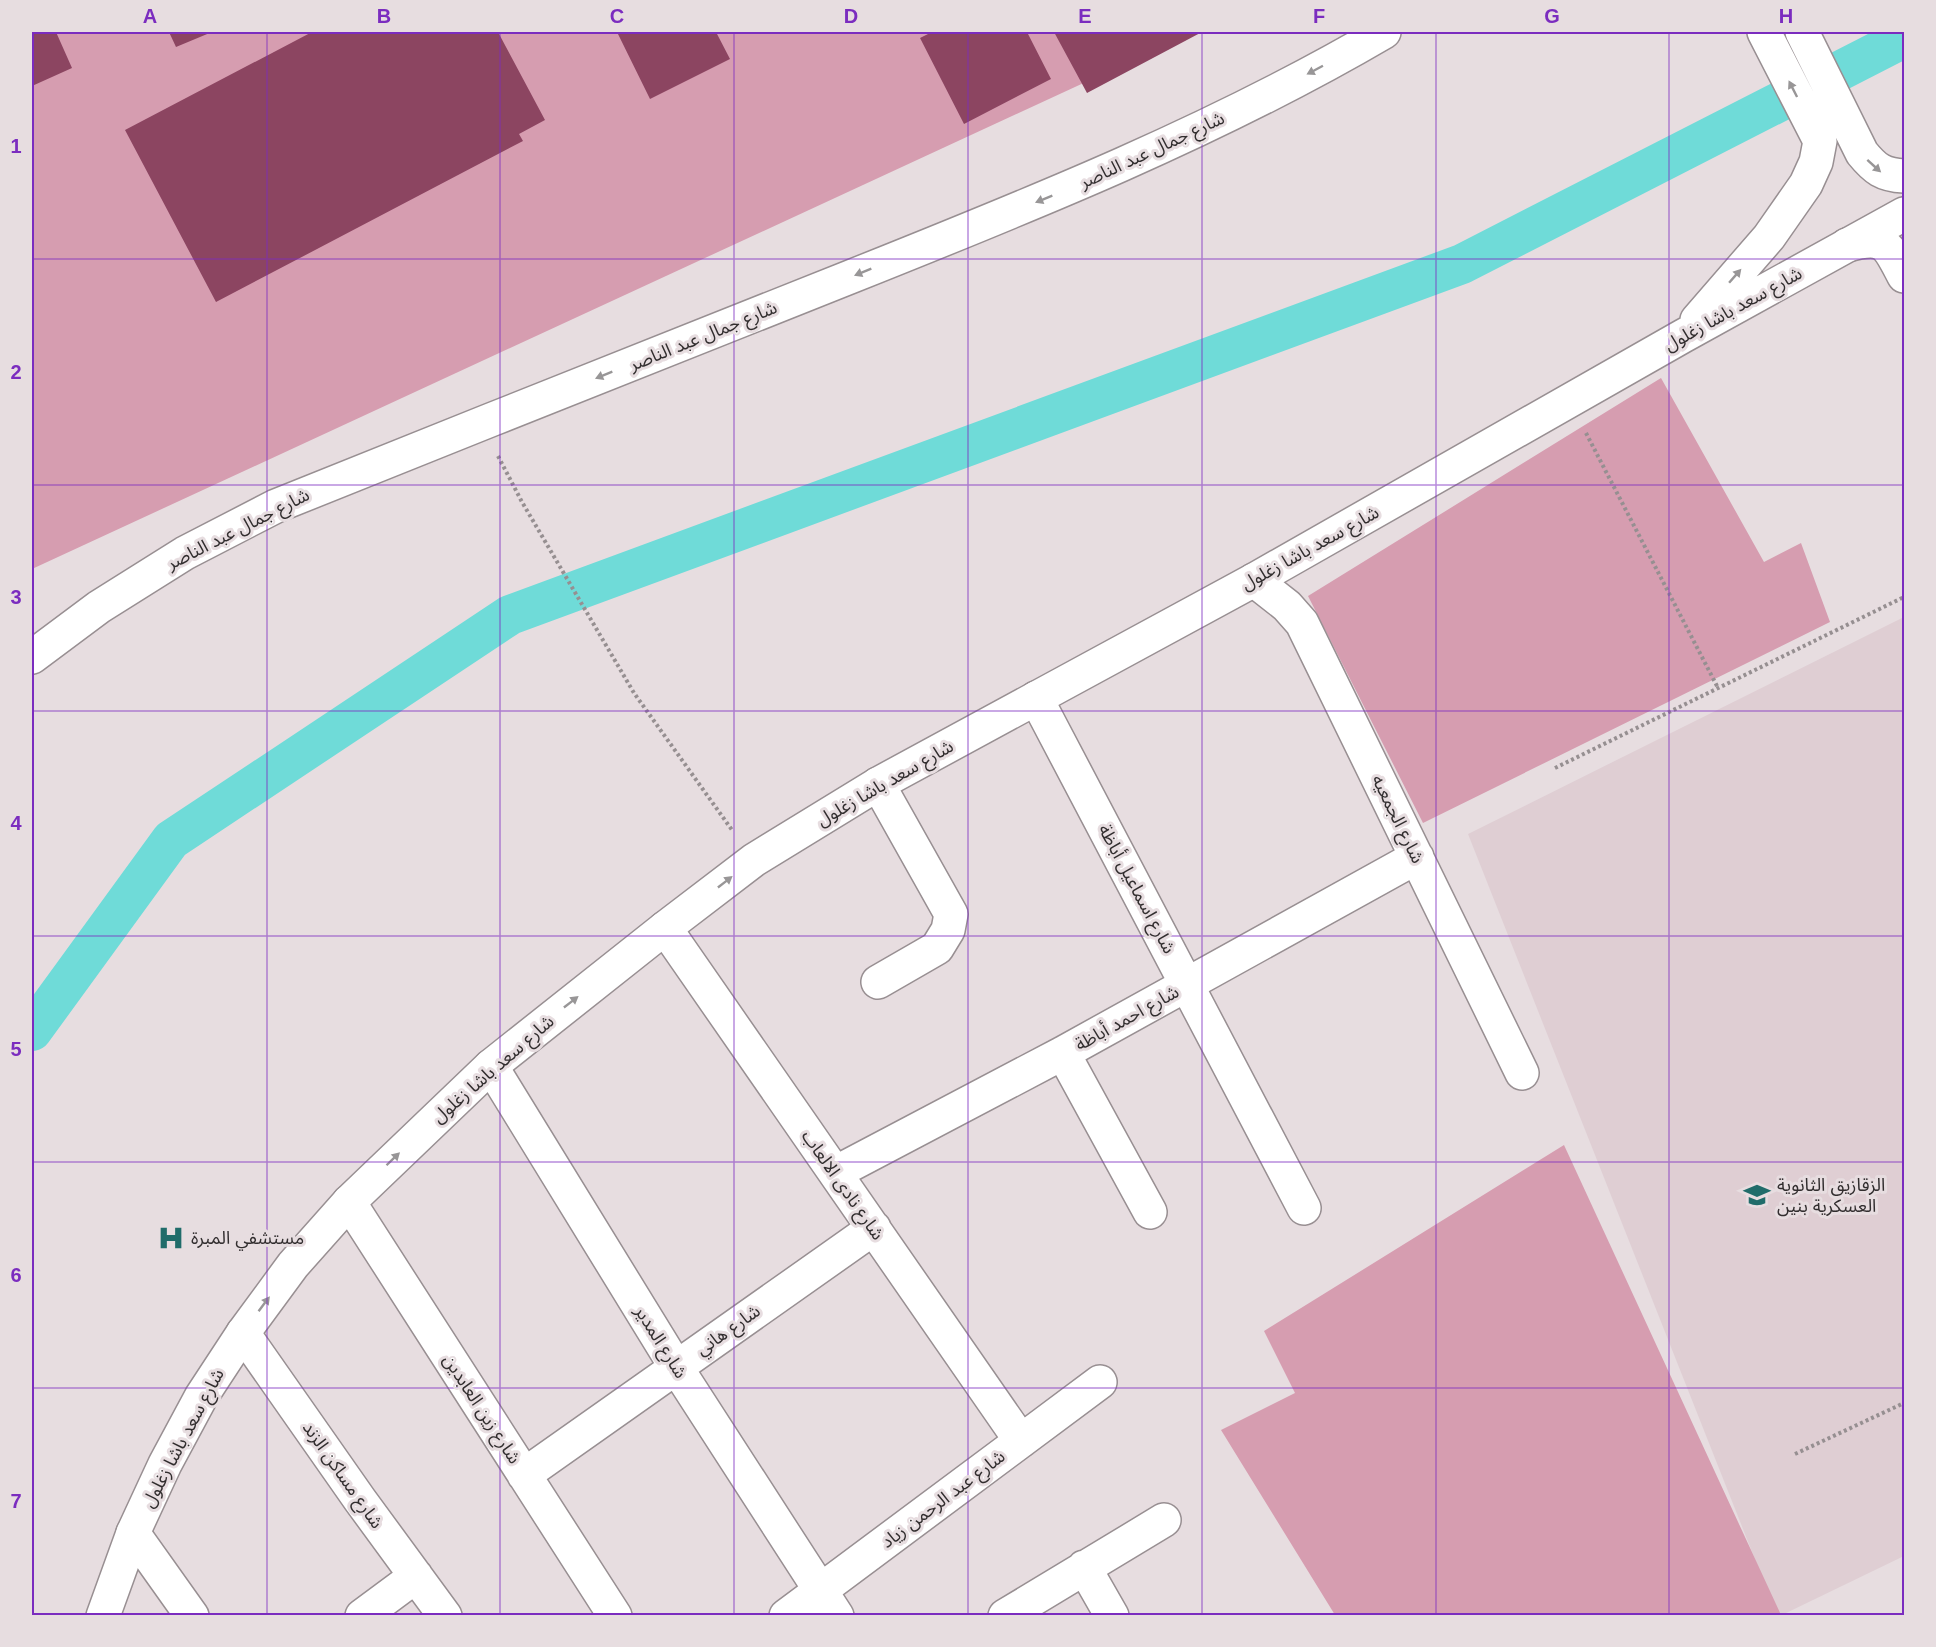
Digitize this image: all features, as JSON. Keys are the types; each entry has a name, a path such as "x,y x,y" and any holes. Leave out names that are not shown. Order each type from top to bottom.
{"main road":[{"name":"شارع جمال عبد الناصر","path":"32,657 99,607 185,553 276,506 1052,196 1206,126 1351,40 1384,32"},
{"path":"1683,336 1768,237 1800,193 1816,162 1820,141 1764,32"},
{"path":"1802,32 1855,139 1870,163 1883,174 1905,176"},
{"name":"شارع سعد باشا زغلول","path":"103,1616 133,1533 165,1464 201,1397 243,1333 293,1265 349,1202 491,1066 665,928 754,860 878,784 1254,580 1683,336 1905,214"},
{"path":"1847,245 1868,240 1882,243 1889,248 1905,276"},
{"name":"شارع الجمعيه","path":"1254,580 1287,606 1302,623 1522,1073"},
{"name":"شارع اسماعيل أباظة","path":"1036,698 1304,1208"},
{"path":"878,784 951,914 948,930 937,948 878,982"},
{"name":"شارع احمد أباظة","path":"835,1173 1063,1053 1417,857"},
{"name":"شارع نادى الالعاب","path":"665,928 1021,1442"},
{"path":"1063,1053 1150,1212"},
{"name":"شارع المدير","path":"491,1066 676,1367 829,1603"},
{"name":"شارع زين العابدين","path":"349,1202 615,1616"},
{"name":"شارع هاني","path":"524,1475 874,1228"},
{"name":"شارع مساكن الزند","path":"243,1333 445,1616"},
{"name":"شارع عبد الرحمن زياد","path":"786,1616 829,1603 1021,1442 1100,1382"},
{"path":"1005,1616 1164,1520"},
{"path":"133,1533 192,1616"},
{"path":"1084,1567 1112,1616"},
{"path":"362,1616 416,1576"}],"path":[{"path":"1569,401 1718,688"},
{"path":"482,424 522,502 634,693 754,860"},
{"path":"1555,768 1905,597"},
{"path":"1795,1454 1905,1403"}],"shaded area":[{"path":"32,32 1194,32 32,569"},
{"path":"1661,378 1764,562 1801,543 1830,622 1423,823 1308,596"},
{"name":"الزقازيق الثانوية العسكرية بنين","path":"1904,617 1904,1556 1782,1615 1777,1615 1468,834"},
{"path":"1564,1145 1781,1615 1335,1615 1221,1430 1295,1393 1264,1331"}],"building":[{"path":"32,32 56,32 72,68 32,86"},
{"path":"169,32 212,32 176,47"},
{"path":"312,32 498,32 545,120 519,134 523,141 216,302 125,130"},
{"path":"617,32 716,32 730,59 650,99"},
{"path":"932,32 1027,32 1051,79 964,124 920,38"},
{"path":"1054,32 1202,32 1087,93"}],"waterway":[{"path":"32,1031 171,840 510,615 1462,264 1904,38"}],"place":[{"name":"الزقازيق الثانوية العسكرية بنين","path":"1757,1195"},
{"name":"مستشفي المبرة","path":"171,1238"}]}
